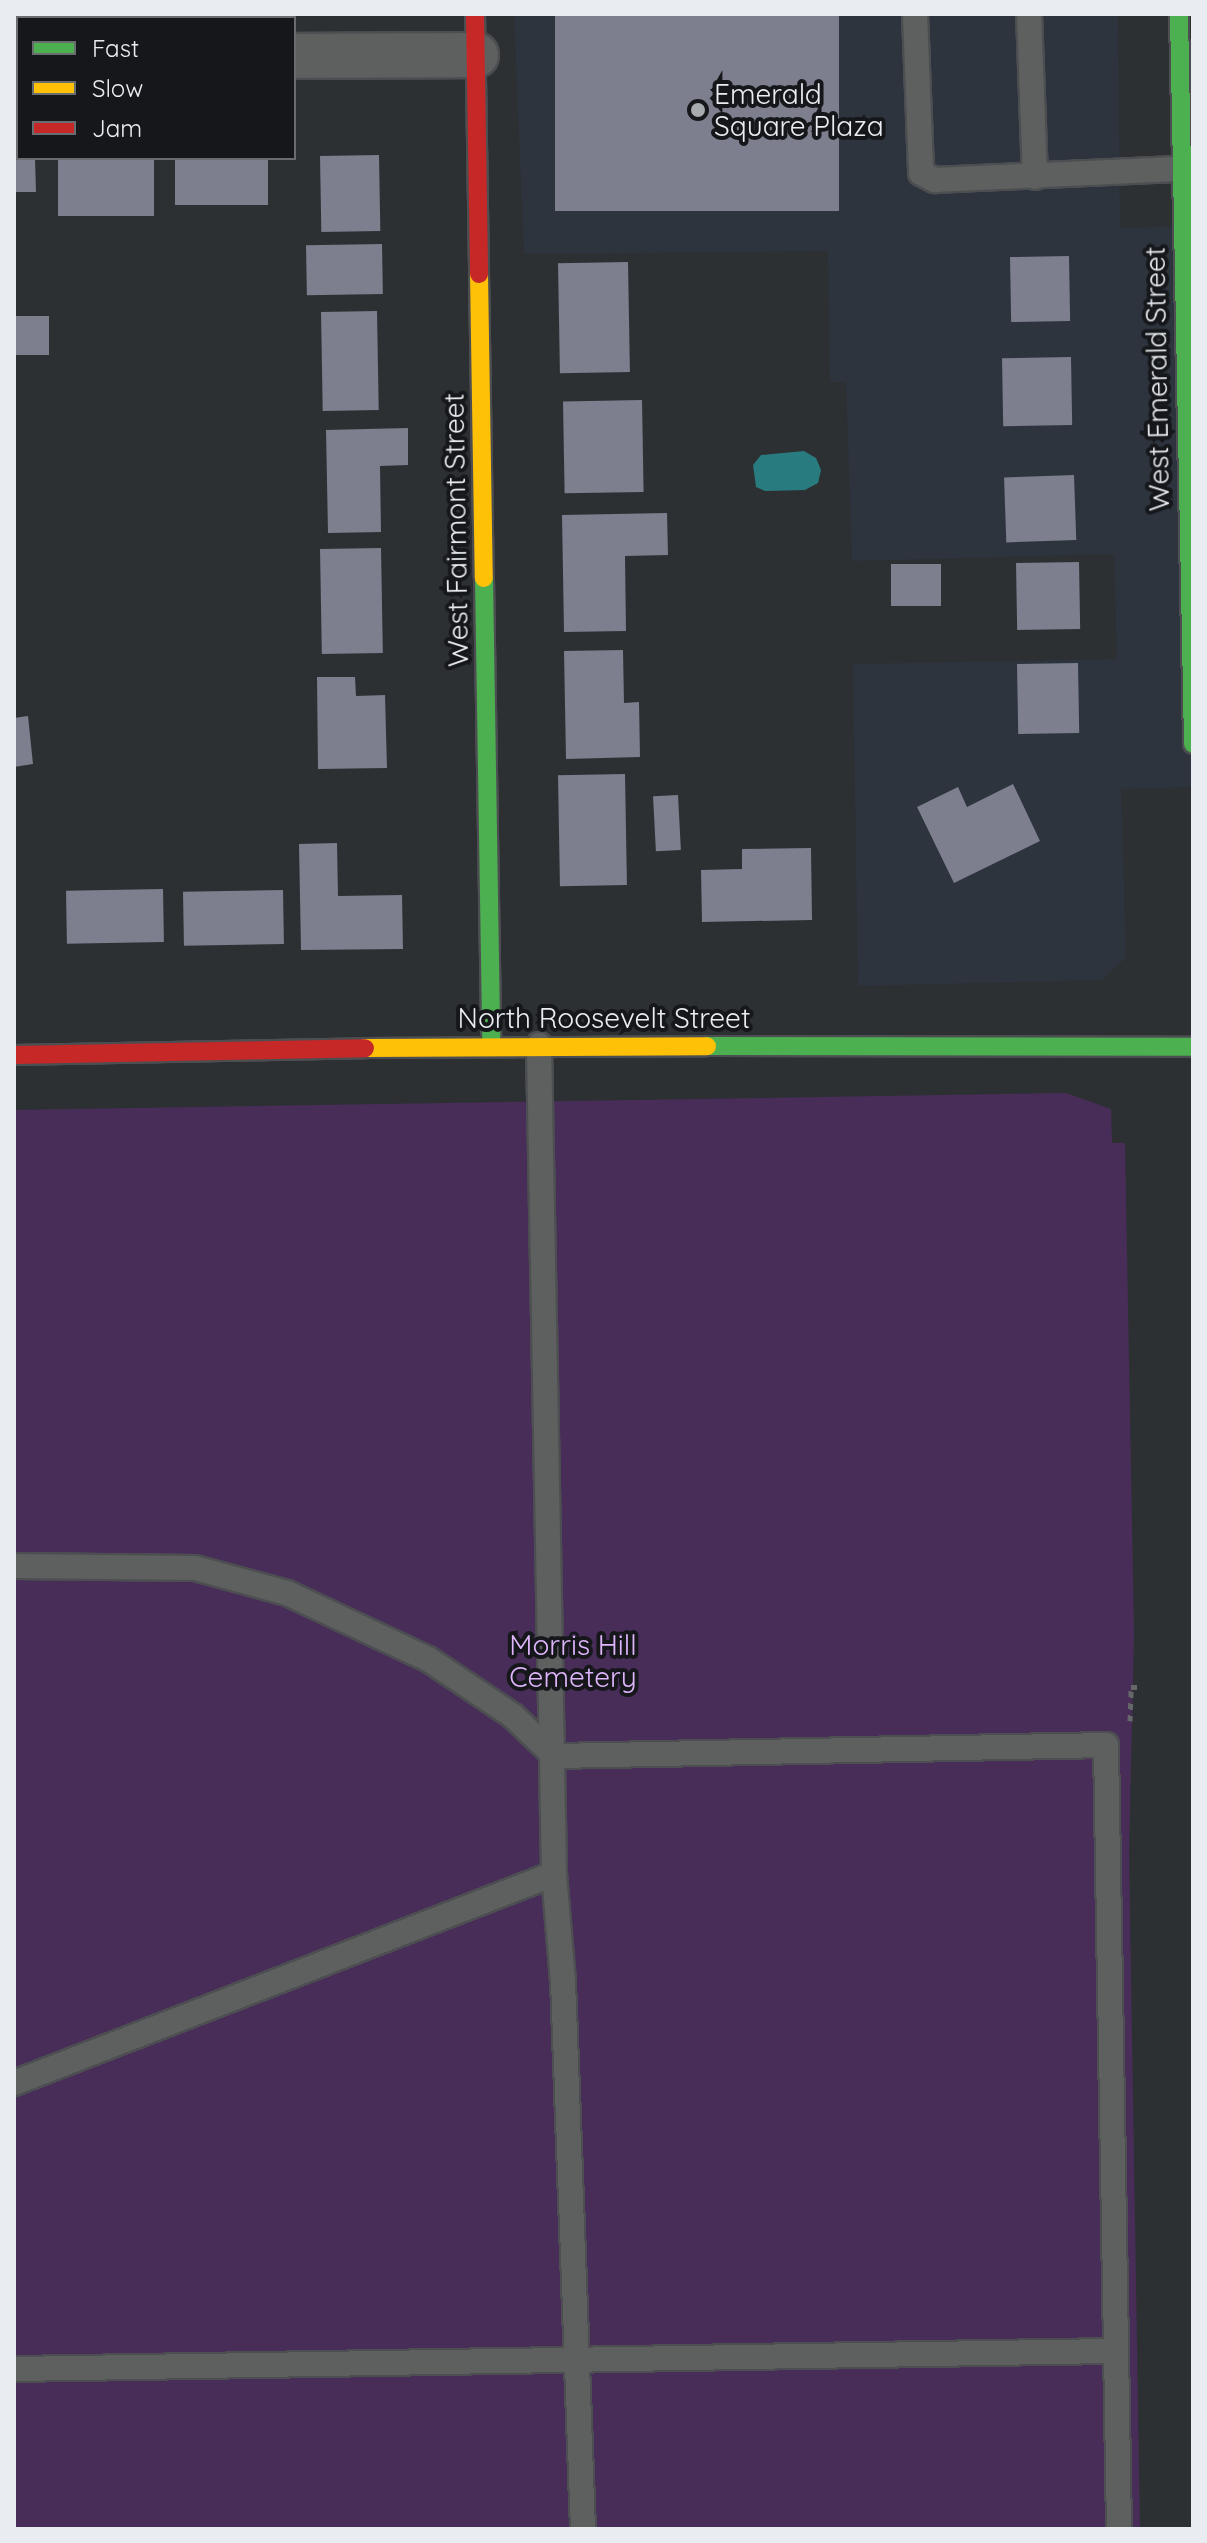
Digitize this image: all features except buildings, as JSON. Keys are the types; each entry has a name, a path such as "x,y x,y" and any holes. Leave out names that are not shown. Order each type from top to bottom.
{"street":[{"name":"West Emerald Street","path":"1179,14 1193,744"},
{"path":"296,56 476,34"},
{"name":"West Fairmont Street","path":"476,34 491,1045"},
{"name":"North Roosevelt Street","path":"14,1055 491,1045 1193,1047"}],"lane":[{"path":"915,14 921,173 935,180 1181,169"},
{"path":"1029,14 1035,177"},
{"path":"539,1045 555,1756 554,1874 563,1981 583,2529"},
{"path":"14,1566 195,1568 287,1593 428,1659 513,1716 555,1756 1106,1745 1119,2529"},
{"path":"14,2083 554,1874"},
{"path":"14,2369 1116,2351"}],"path":[{"path":"1130,1728 1131,1687 1139,1687"}],"shaded area":[{"path":"514,14 1118,14 1120,228 1193,226 1193,787 1121,789 1126,957 1102,980 858,986 853,664 1117,659 1114,554 852,561 846,382 830,382 828,251 524,254"}],"green space":[{"name":"Morris Hill Cemetery","path":"1066,1093 1111,1109 1112,1143 1125,1143 1134,1633 1129,1851 1140,2529 14,2529 14,1110"}],"water":[{"path":"804,451 816,458 821,470 818,483 805,490 765,491 756,487 753,465 761,455"}],"traffic: fast":[{"path":"1179,14 1193,744"},
{"path":"484,578 491,1045"},
{"path":"707,1046 1193,1047"}],"traffic: slow":[{"path":"479,274 484,578"},
{"path":"365,1048 707,1046"}],"traffic: jam":[{"path":"475,14 479,274"},
{"path":"14,1055 365,1048"}],"place":[{"name":"Emerald Square Plaza","path":"698,110"}]}
